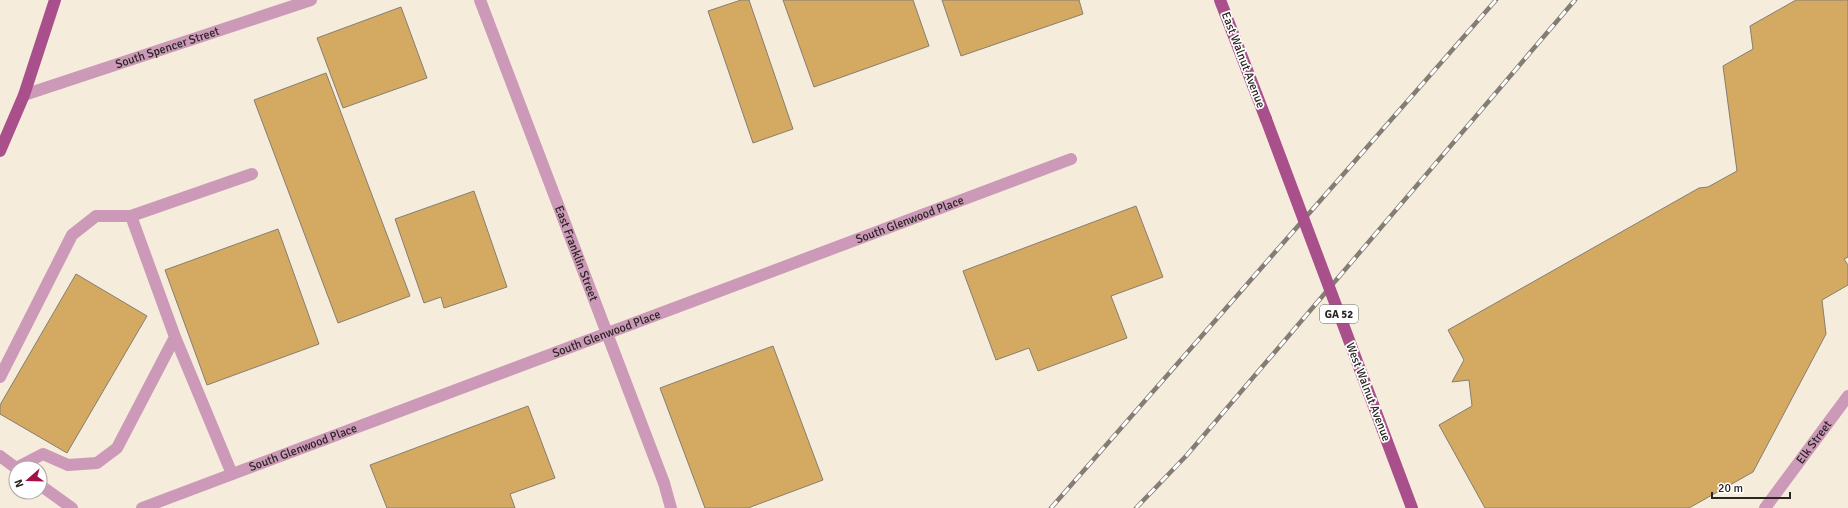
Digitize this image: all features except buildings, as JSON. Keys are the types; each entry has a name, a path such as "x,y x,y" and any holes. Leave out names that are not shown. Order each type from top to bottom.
{"main road":[{"path":"0,151 24,95 55,0"},
{"name":"East Walnut Avenue","path":"1220,0 1266,119"},
{"name":"West Walnut Avenue","path":"1266,119 1412,508"}],"street":[{"name":"South Spencer Street","path":"24,95 311,0"},
{"name":"East Franklin Street","path":"480,0 608,334 664,483 671,508"},
{"name":"South Glenwood Place","path":"142,508 1071,159"},
{"path":"0,377 72,235 96,216 131,216 252,174"},
{"path":"131,216 175,337 232,474"},
{"path":"31,460 43,454 68,465 97,463 117,448 175,337"},
{"name":"Elk Street","path":"1765,508 1848,396"},
{"path":"48,491 72,508"}],"railway":[{"path":"1051,508 1496,0"},
{"path":"1136,508 1187,455 1575,0"}]}
